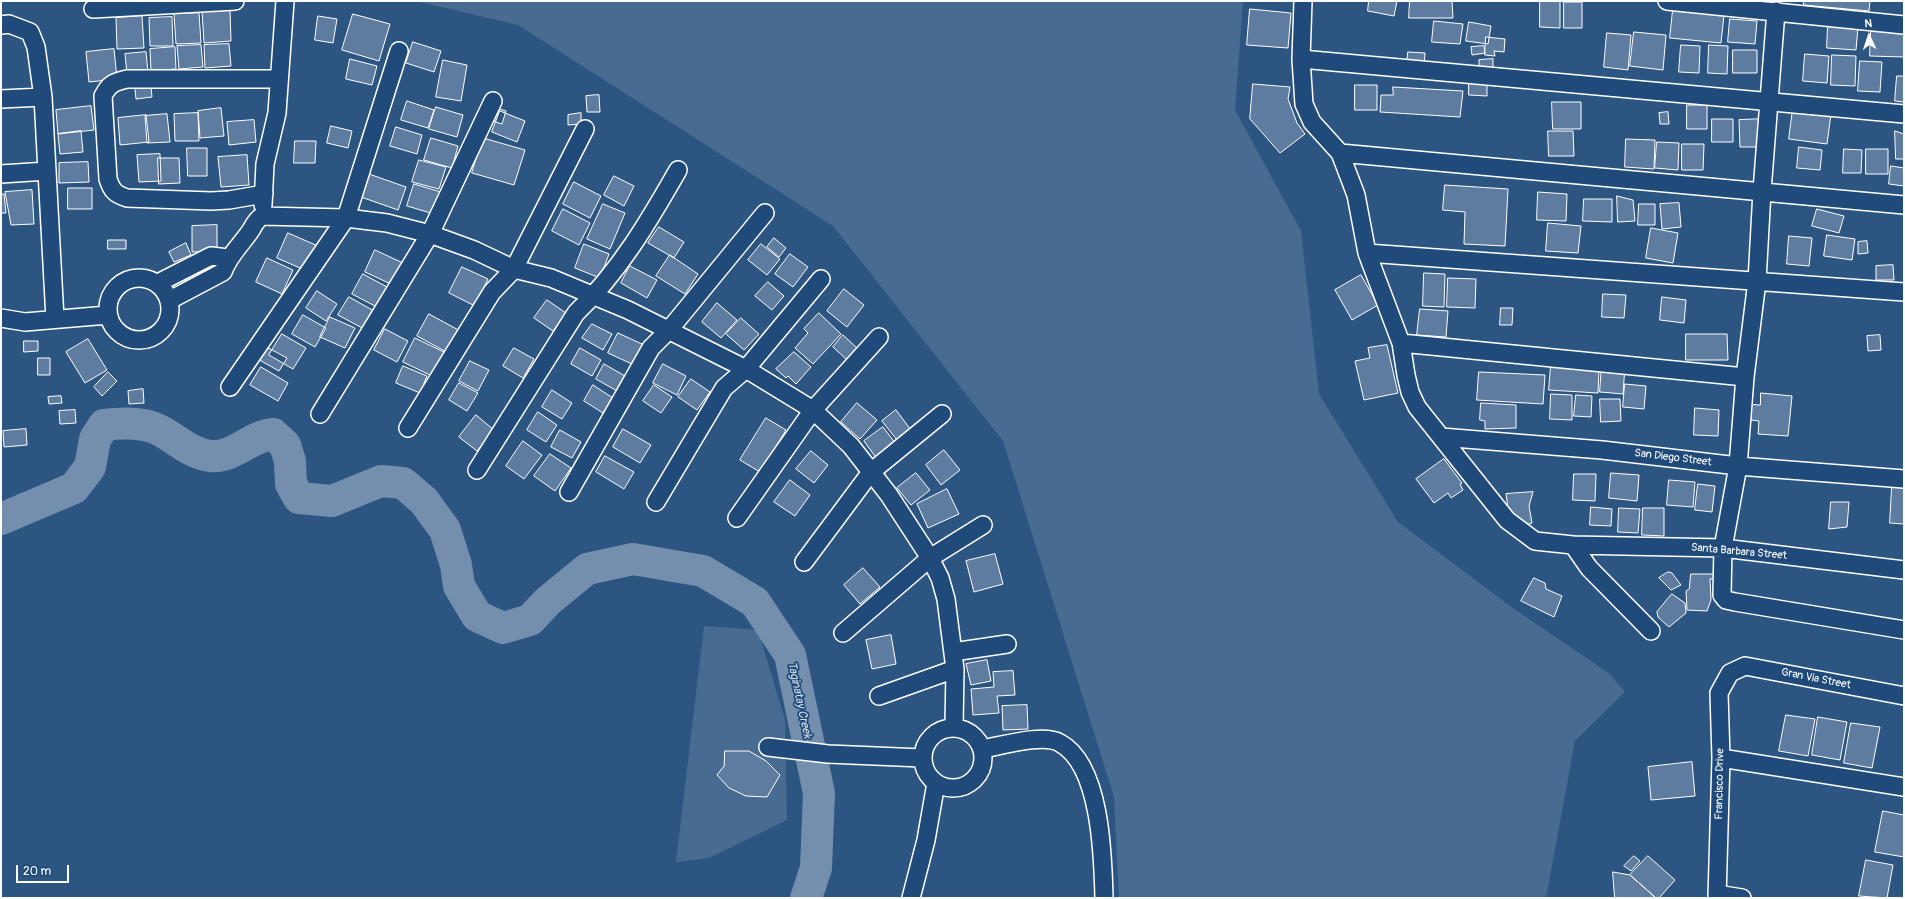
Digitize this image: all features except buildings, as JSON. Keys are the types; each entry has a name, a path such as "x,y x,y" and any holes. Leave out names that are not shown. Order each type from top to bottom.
{"street":[{"path":"93,9 235,1"},
{"path":"262,216 265,164 277,113 278,79 285,1"},
{"path":"1303,1 1301,59 1304,104 1312,122 1340,153 1904,205"},
{"path":"1667,1 1904,25"},
{"path":"1776,11 1762,191 1757,281 1738,466 1723,548 1722,595 1726,600 1904,630"},
{"path":"1,25 9,24 30,32 36,47 43,97 55,319"},
{"path":"230,387 346,218 398,51"},
{"path":"1301,59 1904,114"},
{"path":"264,194 229,200 211,201 127,198 117,195 111,189 108,179 103,96 107,87 115,82 127,79 278,79"},
{"path":"1,99 43,97"},
{"path":"320,414 430,234 493,101"},
{"path":"408,428 492,292 514,269 585,129"},
{"name":"Santa Barbara Street","path":"1340,153 1356,195 1368,253 1401,343 1410,392 1417,407 1507,520 1535,541 1574,545 1723,548 1904,570"},
{"path":"477,470 576,313 594,296 643,231 678,170"},
{"path":"1,174 47,171"},
{"path":"569,492 651,348 669,330 765,213"},
{"path":"170,300 223,272 228,258 251,230 257,219 262,216 346,218 387,223 430,234 474,250 514,269 551,278 669,330 746,369 813,410 851,446 889,494 930,558 940,578 946,599 955,669 954,727"},
{"path":"1368,253 1904,292"},
{"path":"158,283 211,256 228,258"},
{"path":"138,278 148,279 158,283 170,300 171,310 169,321 164,329 156,336 147,340 136,341 126,338 118,333 108,315 108,304 111,294 118,286 127,280 138,278"},
{"path":"656,502 724,388 746,369 821,278"},
{"path":"1,318 25,322 108,315"},
{"path":"737,518 813,410 879,337"},
{"path":"1401,343 1746,377"},
{"path":"804,562 871,472 942,414"},
{"name":"San Diego Street","path":"1441,437 1602,450 1738,466 1904,479"},
{"path":"843,633 930,558 983,525"},
{"path":"1574,545 1589,568 1651,631"},
{"path":"953,652 1007,644"},
{"name":"Gran Via Street","path":"1730,673 1746,666 1904,696"},
{"path":"880,696 955,669"},
{"name":"Francisco Drive","path":"1717,896 1721,758 1719,693 1730,673"},
{"path":"954,727 971,734 978,740 982,749 982,765 975,778 968,783 953,788 936,783 924,768 922,758 925,746 932,736 942,729 954,727"},
{"path":"982,749 1036,740 1050,740 1060,742 1076,756 1086,776 1101,836 1104,898"},
{"path":"768,747 828,754 922,758"},
{"path":"1721,758 1904,787"},
{"path":"910,898 926,840 936,783"},
{"path":"1717,896 1742,898"}],"shaded area":[{"path":"416,1 1243,1 1235,110 1301,231 1319,394 1398,522 1510,606 1610,674 1625,692 1575,741 1546,898 1119,898 1114,797 1003,441 833,226 518,25"},
{"path":"704,626 758,630 785,720 787,820 709,858 676,862"}],"waterway":[{"name":"Taginatay Creek","path":"1,519 74,488 90,467 95,439 104,425 132,424 153,427 189,449 210,456 227,454 257,439 273,434 285,445 290,461 291,484 299,498 332,501 381,481 403,483 424,501 445,530 456,565 459,586 477,616 503,628 530,620 548,601 587,569 633,559 703,571 755,602 790,655 819,793 816,868 806,898"}]}
